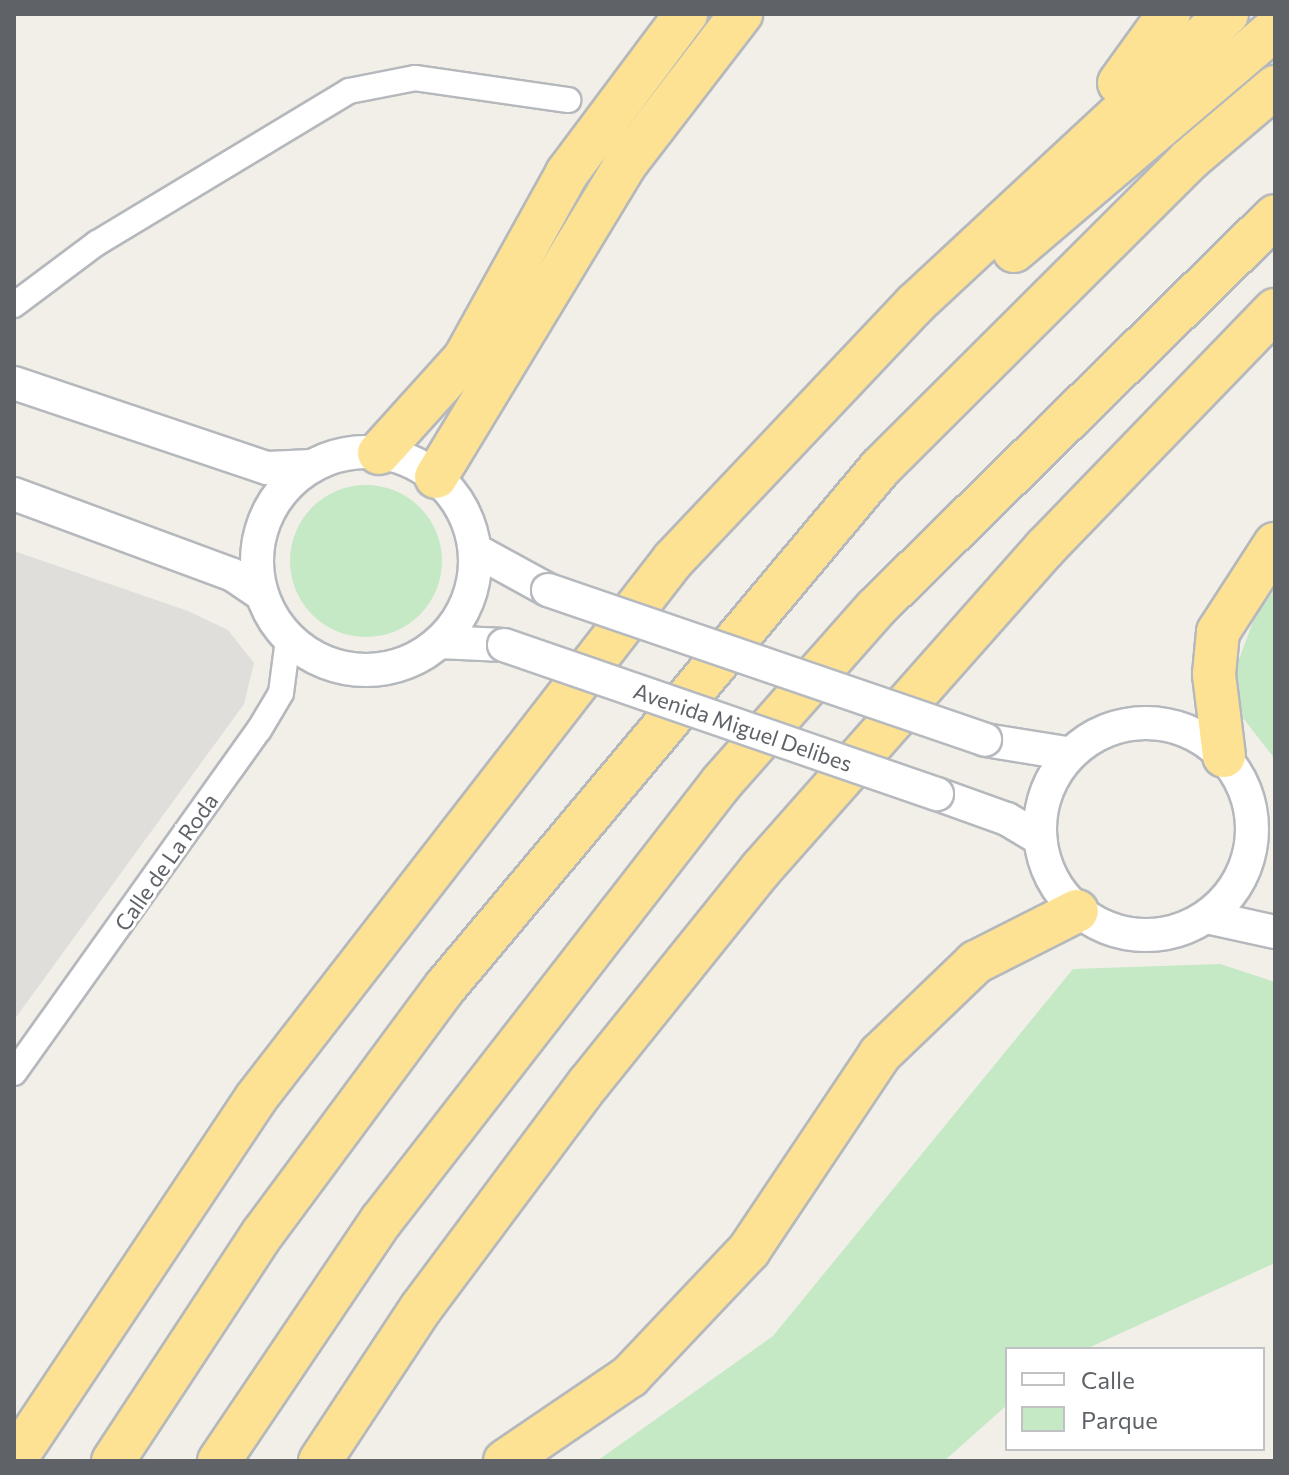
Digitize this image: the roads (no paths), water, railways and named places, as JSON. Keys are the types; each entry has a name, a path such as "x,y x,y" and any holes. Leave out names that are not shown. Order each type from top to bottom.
{"highway":[{"path":"379,453 464,359 567,173 686,14"},
{"path":"436,477 624,166 741,14"},
{"path":"915,304 933,264 1114,89 1169,14"},
{"path":"14,1461 256,1098 673,560 915,304 1227,14"},
{"path":"514,762 887,369 1174,108 1275,29"},
{"path":"113,1461 263,1233 446,986 870,480 1189,160 1275,87"},
{"path":"219,1461 381,1221 722,782 876,608 1275,216"},
{"path":"320,1461 421,1308 589,1083 761,869 1045,548 1271,316"},
{"path":"1224,756 1214,674 1218,632 1275,544"},
{"path":"505,1461 630,1376 749,1250 891,1043 976,962 1077,911"}],"main road":[{"path":"14,383 267,468 312,466"},
{"path":"14,494 233,575 260,593 288,639 315,658 357,669 412,661 439,642 468,600 475,550 462,510 436,477 379,453 344,454 312,466 288,483 259,534 260,593"},
{"path":"475,550 548,590 985,740 1071,754"},
{"name":"Avenida Miguel Delibes","path":"439,642 504,645 1007,819 1040,839"},
{"path":"1148,723 1176,727 1224,756 1262,810 1246,867 1207,917 1182,930 1127,935 1077,911 1058,891 1040,839 1046,793 1071,754 1106,731 1148,723"},
{"path":"1207,917 1275,932"}],"street":[{"path":"14,305 97,243 349,91 415,78 568,100"},
{"name":"Calle de La Roda","path":"14,1073 259,730 281,693 288,639"}]}
